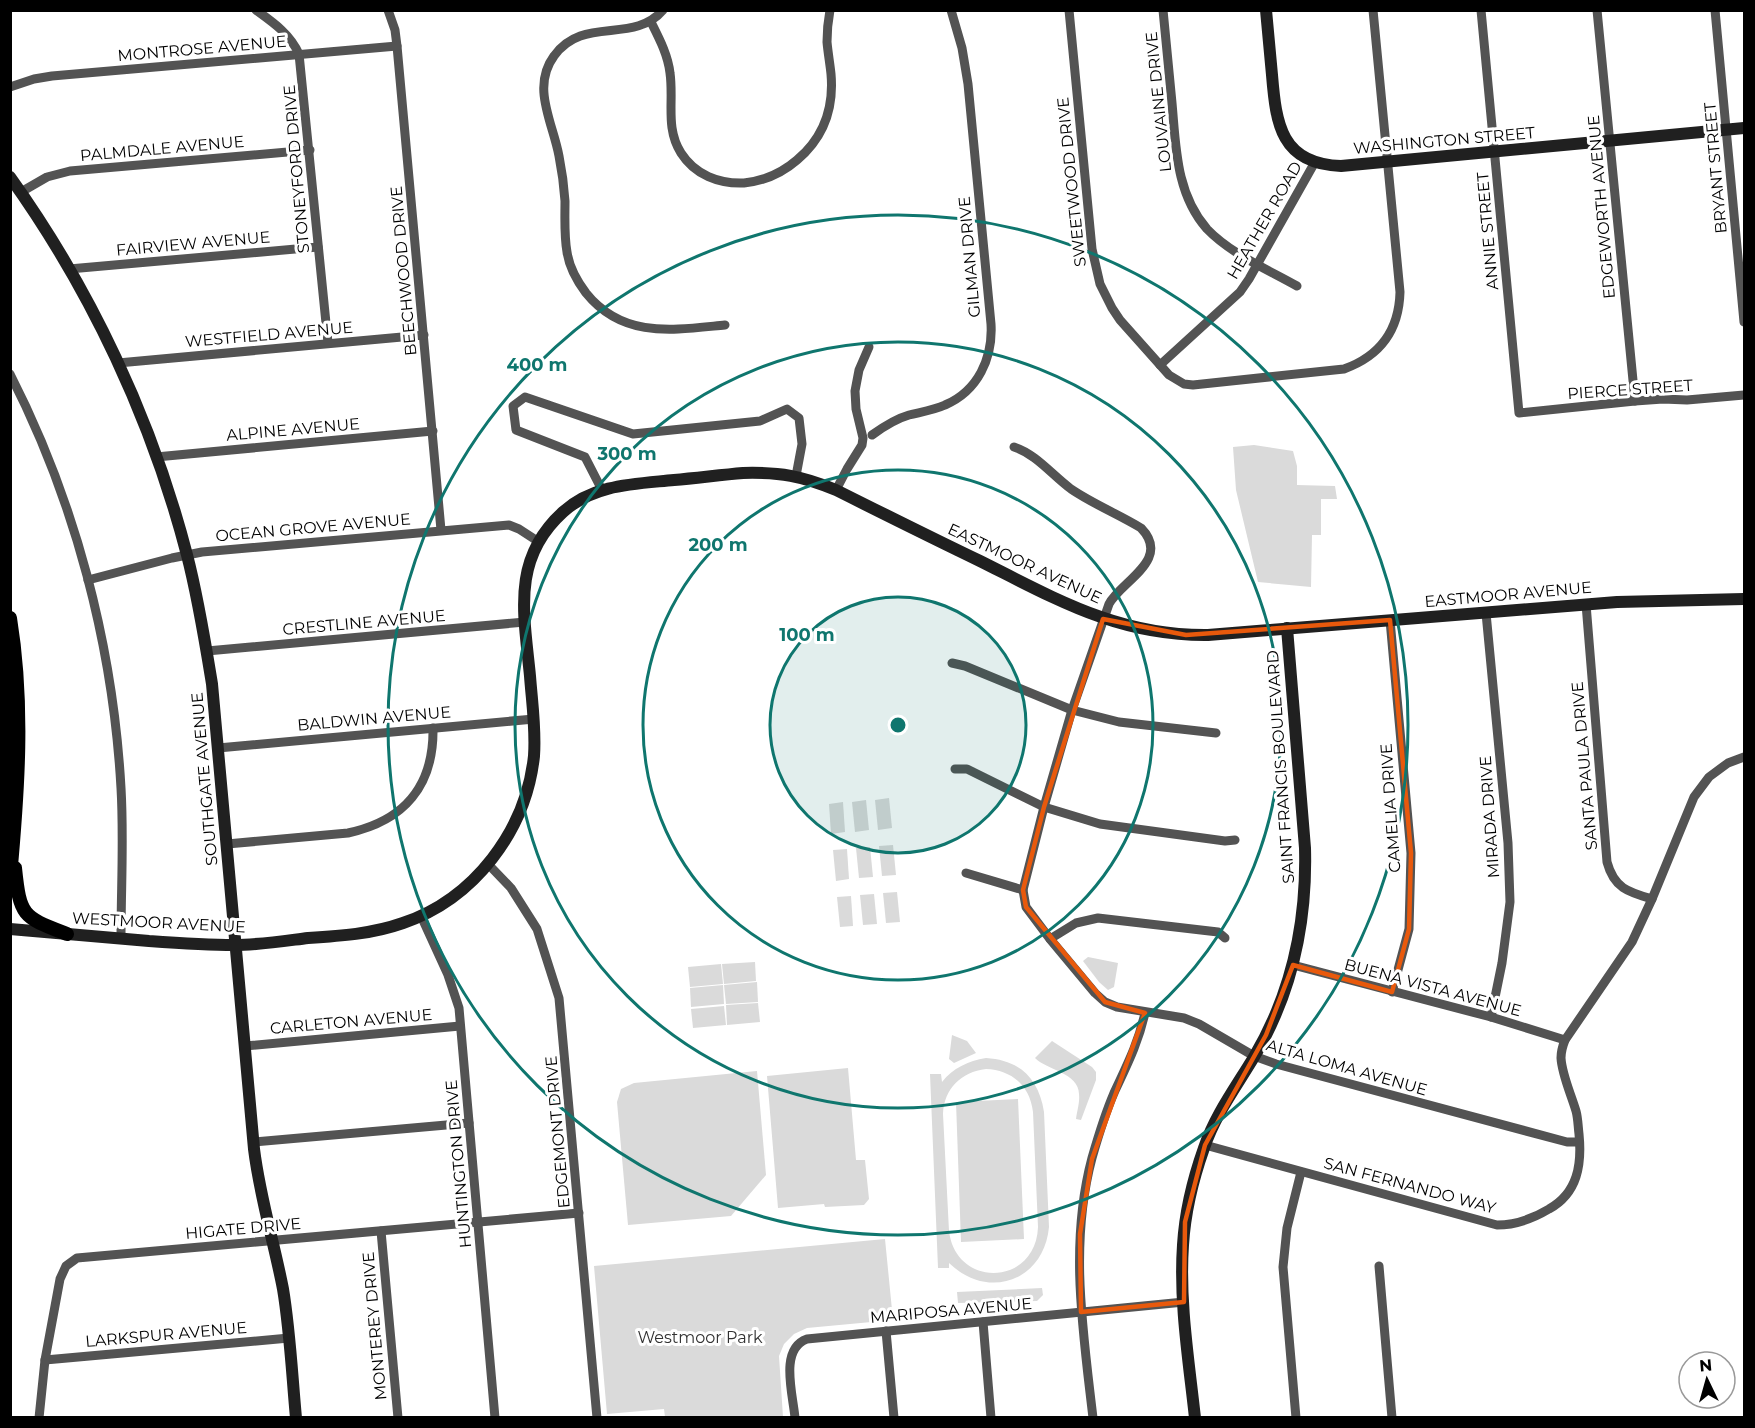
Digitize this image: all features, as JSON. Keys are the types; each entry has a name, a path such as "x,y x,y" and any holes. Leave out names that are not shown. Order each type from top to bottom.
{"main road":[{"path":"10,618 18,679 19,735 10,877"},
{"path":"13,849 18,894 24,910 36,922 67,934"}],"street":[{"name":"STONEYFORD DRIVE","path":"256,10 285,32 299,54 328,343"},
{"name":"BEECHWOOD DRIVE","path":"388,10 398,46 441,530"},
{"path":"663,10 651,22 633,28 601,30 578,36 560,48 547,67 543,96 561,165 567,254 576,278 592,300 602,309 626,323 657,330 725,325"},
{"path":"651,22 663,47 670,71 671,130 681,153 689,163 709,177 722,182 751,182 779,173 792,165 813,144 821,130 829,110 831,89 827,41 830,10"},
{"name":"GILMAN DRIVE","path":"868,437 895,420 953,401 971,387 979,377 990,349 991,324 968,84 962,48 951,10"},
{"name":"SWEETWOOD DRIVE","path":"1069,10 1096,274 1105,296 1120,320 1176,381 1193,385 1331,372 1355,365 1376,352 1394,325 1400,302 1373,10"},
{"name":"LOUVAINE DRIVE","path":"1163,10 1177,155 1185,194 1208,230 1234,251 1297,286"},
{"name":"WASHINGTON STREET","path":"1266,10 1275,109 1280,129 1298,152 1315,162 1341,166 1744,128"},
{"name":"ANNIE STREET","path":"1481,10 1519,413"},
{"name":"EDGEWORTH AVENUE","path":"1598,10 1635,401"},
{"name":"BRYANT STREET","path":"1715,10 1744,322"},
{"name":"MONTROSE AVENUE","path":"10,87 52,76 398,46"},
{"name":"PALMDALE AVENUE","path":"21,192 47,177 70,171 310,150"},
{"name":"HEATHER ROAD","path":"1160,365 1230,303 1249,279 1315,162"},
{"name":"SOUTHGATE AVENUE","path":"10,177 69,269 118,363 156,457 187,554 207,651 216,715 254,1143 263,1207 283,1292 296,1418"},
{"name":"FAIRVIEW AVENUE","path":"69,269 318,247"},
{"name":"WESTFIELD AVENUE","path":"118,363 424,335"},
{"path":"836,490 868,437 856,409 855,391 859,370 868,347"},
{"path":"10,374 56,476 88,580 104,652 119,756 123,851 121,939"},
{"name":"PIERCE STREET","path":"1519,413 1635,401 1687,400 1744,395"},
{"path":"602,490 585,457 516,430 513,406 525,397 633,434 760,421 787,409 799,418 802,444 796,476"},
{"name":"ALPINE AVENUE","path":"156,457 433,432"},
{"path":"966,873 1023,890 1072,710 1103,619 1113,597 1144,567 1150,553 1149,539 1141,528 1090,502 1031,455 1014,447"},
{"name":"EASTMOOR AVENUE","path":"539,542 564,511 588,495 602,490 630,484 762,472 796,476 836,490 1054,599 1103,619 1160,633 1231,634 1586,604 1647,600 1744,599"},
{"name":"OCEAN GROVE AVENUE","path":"88,580 187,554 441,530 509,525 539,542"},
{"name":"WESTMOOR AVENUE","path":"10,929 121,939 236,945 371,932 421,916 457,894 488,864 511,830 526,796 534,757 534,719 523,599 525,580 539,542"},
{"name":"SANTA PAULA DRIVE","path":"1586,604 1607,862 1610,875 1617,884 1630,892 1652,899"},
{"name":"MIRADA DRIVE","path":"1486,613 1508,843 1510,902 1502,963 1491,1017"},
{"name":"CAMELIA DRIVE","path":"1390,620 1411,853 1409,929 1392,992"},
{"name":"CRESTLINE AVENUE","path":"207,651 525,622"},
{"name":"SAINT FRANCIS BOULEVARD","path":"1195,1418 1182,1265 1185,1222 1196,1172 1205,1145 1228,1097 1254,1056 1276,1014 1293,965 1302,921 1305,864 1287,628"},
{"path":"952,663 965,666 1072,710 1119,722 1216,733"},
{"name":"BALDWIN AVENUE","path":"218,748 534,719"},
{"path":"227,844 348,833 366,829 384,821 412,798 421,784 432,755 433,728"},
{"path":"1564,1040 1632,942 1694,797 1709,777 1728,763 1744,757"},
{"path":"955,769 967,769 1044,807 1101,824 1225,841 1235,840"},
{"name":"EDGEMONT DRIVE","path":"488,864 511,888 537,929 559,998 597,1418"},
{"name":"ALTA LOMA AVENUE","path":"1023,890 1026,907 1050,939 1105,1002 1145,1013 1184,1018 1199,1024 1254,1056 1276,1064 1567,1142 1579,1142"},
{"name":"HUNTINGTON DRIVE","path":"421,916 454,991 459,1008 495,1418"},
{"path":"1050,939 1076,922 1098,918 1218,932 1225,938"},
{"name":"BUENA VISTA AVENUE","path":"1293,965 1491,1017 1564,1040"},
{"path":"1093,1418 1079,1285 1080,1234 1092,1159 1113,1095 1137,1046 1145,1013"},
{"name":"CARLETON AVENUE","path":"244,1046 460,1026"},
{"name":"SAN FERNANDO WAY","path":"1205,1145 1488,1223 1509,1225 1547,1211 1566,1196 1577,1175 1579,1142 1577,1114 1561,1057 1564,1040"},
{"path":"254,1143 469,1123"},
{"path":"1296,1418 1284,1267 1287,1228 1301,1172"},
{"name":"HIGATE DRIVE","path":"39,1418 45,1360 60,1276 66,1266 80,1258 579,1213"},
{"name":"MONTEREY DRIVE","path":"381,1231 398,1418"},
{"path":"1378,1266 1392,1418"},
{"name":"MARIPOSA AVENUE","path":"795,1418 789,1361 791,1353 803,1340 1184,1302"},
{"path":"983,1322 991,1418"},
{"path":"886,1331 894,1418"},
{"name":"LARKSPUR AVENUE","path":"45,1360 289,1338"}],"highlighted area":[{"path":"1103,619 1186,635 1390,620 1411,853 1409,929 1392,992 1293,965 1266,1035 1205,1145 1185,1222 1184,1302 1081,1312 1080,1234 1092,1159 1145,1013 1105,1002 1026,907 1023,890 1044,807"}],"green space":[{"path":"1254,445 1293,451 1297,466 1297,485 1335,486 1337,499 1321,499 1321,535 1312,535 1311,587 1258,582 1236,490 1233,447"},
{"path":"889,798 892,828 878,830 875,800"},
{"path":"866,800 869,830 855,832 852,802"},
{"path":"843,802 845,832 831,834 829,804"},
{"path":"893,845 896,875 882,876 879,846"},
{"path":"870,847 873,877 859,878 856,848"},
{"path":"847,849 849,879 836,881 833,850"},
{"path":"897,892 900,922 886,923 883,893"},
{"path":"874,894 877,924 863,925 860,895"},
{"path":"851,896 853,926 840,927 837,897"},
{"path":"1088,957 1118,963 1114,987 1108,990 1099,982 1083,961"},
{"path":"755,962 756,981 724,984 722,964"},
{"path":"721,964 723,984 690,987 688,967"},
{"path":"757,982 758,1002 726,1004 724,985"},
{"path":"723,985 724,1004 691,1007 690,988"},
{"path":"758,1003 760,1022 727,1025 726,1005"},
{"path":"724,1006 726,1025 693,1028 691,1009"},
{"path":"952,1035 967,1041 976,1053 954,1063 949,1059"},
{"path":"1052,1041 1096,1072 1096,1080 1081,1120 1076,1119 1079,1097 1078,1087 1074,1081 1035,1058"},
{"path":"986,1058 1009,1063 1026,1073 1038,1090 1044,1112 1049,1227 1045,1246 1037,1261 1025,1272 1012,1280 996,1283 980,1281 964,1275 949,1263 949,1268 938,1268 930,1074 941,1074 942,1082 956,1069","holes":["977,1071 1004,1072 1018,1081 1024,1087 1031,1103 1038,1227 1034,1246 1024,1261 1011,1269 995,1273 980,1271 966,1263 955,1250 949,1231 943,1114 947,1097 955,1083"]},
{"path":"848,1068 856,1160 865,1160 869,1199 864,1205 825,1207 824,1204 778,1208 767,1076"},
{"path":"757,1071 766,1175 731,1216 628,1225 617,1102 621,1089 634,1083"},
{"path":"1018,1099 1024,1239 961,1242 956,1102"},
{"name":"Westmoor Park","path":"885,1239 893,1320 807,1328 794,1334 784,1344 779,1356 783,1417 665,1417 664,1409 607,1414 594,1266"},
{"path":"1042,1288 1043,1295 1037,1301 958,1303 957,1292"}]}
